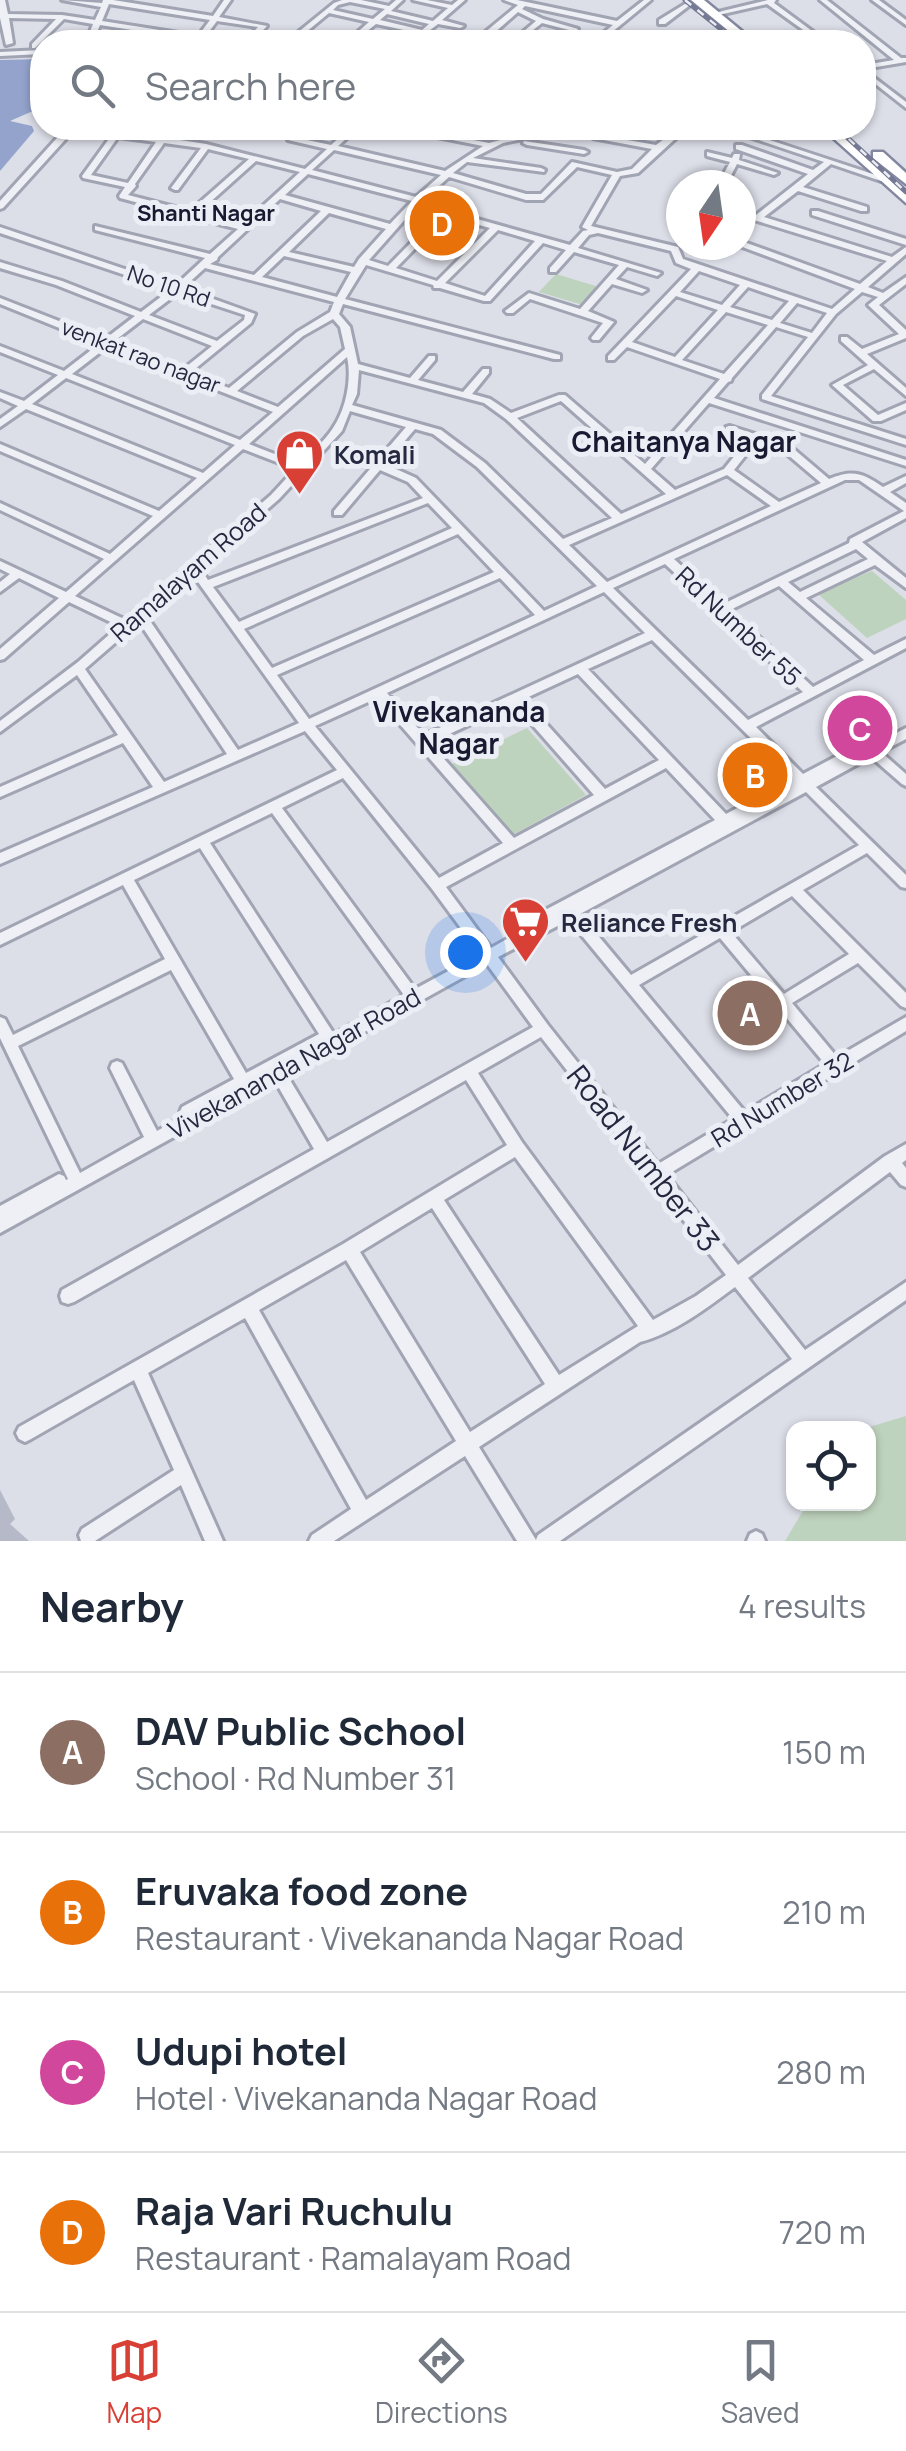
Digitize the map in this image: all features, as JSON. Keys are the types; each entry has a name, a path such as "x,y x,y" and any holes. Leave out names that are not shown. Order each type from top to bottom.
{"highway":[{"path":"688,2 714,14 734,30"},
{"path":"688,2 719,30"},
{"path":"841,140 906,199"},
{"path":"860,140 906,180"}],"street":[{"path":"2,0 9,43"},
{"path":"65,0 213,16 263,26 259,30"},
{"path":"205,30 228,0"},
{"path":"320,0 336,4"},
{"path":"302,30 336,4 350,0 460,26"},
{"path":"364,30 400,0"},
{"path":"416,0 453,7"},
{"path":"425,30 462,0"},
{"path":"507,0 618,24"},
{"path":"611,30 648,0"},
{"path":"823,0 862,30"},
{"path":"875,0 906,23"},
{"path":"714,14 772,1 809,30"},
{"path":"94,30 106,2"},
{"path":"662,22 688,2"},
{"path":"522,4 541,21 573,30"},
{"path":"492,30 522,4"},
{"path":"328,10 398,30"},
{"path":"2,16 62,16 152,30"},
{"path":"50,30 62,16"},
{"path":"529,30 541,21"},
{"path":"876,40 903,61"},
{"path":"0,54 30,50"},
{"path":"876,67 903,61"},
{"path":"876,79 906,106"},
{"path":"890,90 906,87"},
{"path":"0,206 59,140"},
{"path":"112,140 86,176 132,186"},
{"path":"243,228 123,196 163,140 206,146 417,202 657,273"},
{"path":"300,140 448,174 526,198 544,197 593,140"},
{"path":"0,424 214,258 341,140"},
{"path":"463,140 488,145"},
{"path":"230,390 335,308 358,266 417,202 488,145 508,140 584,152"},
{"path":"628,140 658,148"},
{"path":"575,164 617,174 636,171 668,140"},
{"path":"731,170 742,140"},
{"path":"774,140 884,179"},
{"path":"175,188 206,146"},
{"path":"739,148 813,173"},
{"path":"710,154 774,173"},
{"path":"192,215 254,159"},
{"path":"468,160 541,170"},
{"path":"758,218 830,162"},
{"path":"617,174 586,228 666,243"},
{"path":"795,187 864,209"},
{"path":"278,196 393,228"},
{"path":"254,279 328,210"},
{"path":"389,270 446,212"},
{"path":"815,212 906,242"},
{"path":"758,218 891,261 906,277 874,307 906,334 862,353"},
{"path":"437,286 496,227"},
{"path":"98,228 214,258"},
{"name":"No 10 Rd","path":"2,230 250,314 248,321 184,373"},
{"path":"553,270 586,233 596,231 666,252"},
{"path":"284,253 389,270 482,299 491,298 541,240"},
{"path":"756,249 884,296"},
{"path":"906,250 833,312 766,398 906,442"},
{"path":"678,260 833,312"},
{"path":"582,312 625,264"},
{"path":"0,265 59,283 218,345"},
{"path":"204,265 335,308 372,308 556,357"},
{"path":"611,358 697,268"},
{"path":"610,280 642,290"},
{"path":"676,360 746,284"},
{"path":"674,294 813,336"},
{"path":"510,311 529,296 582,312 608,322 596,338"},
{"path":"645,470 796,300"},
{"name":"venkat rao nagar","path":"0,302 280,412"},
{"name":"Ramalayam Road","path":"0,727 78,668 275,497 338,429 347,407 354,366 345,327 335,308"},
{"path":"844,339 906,393"},
{"path":"626,343 728,379"},
{"path":"0,349 301,468"},
{"path":"0,656 350,350"},
{"path":"413,380 432,358"},
{"path":"876,365 838,385 877,418 906,406"},
{"path":"354,366 486,401 510,417 619,518"},
{"path":"466,395 486,371"},
{"path":"0,395 205,478"},
{"path":"510,417 562,397 673,494"},
{"path":"709,400 906,463"},
{"path":"347,407 442,436 480,465 906,883"},
{"path":"338,513 412,426"},
{"path":"730,429 786,448 828,484"},
{"path":"561,544 728,471 756,437"},
{"path":"0,447 162,516"},
{"path":"378,466 412,480 541,614"},
{"path":"728,471 779,507"},
{"path":"0,859 307,725 541,614 850,476 861,477 884,491 906,511 854,542 906,584"},
{"path":"884,491 906,479"},
{"path":"207,585 429,498"},
{"path":"0,506 112,559"},
{"path":"238,628 457,530"},
{"path":"723,609 857,544"},
{"name":"Rd Number 55","path":"666,558 812,693"},
{"path":"798,597 876,560"},
{"path":"0,565 126,625"},
{"name":"Road Number 33","path":"193,567 307,725 437,885 543,1029 802,1359"},
{"path":"271,673 501,573"},
{"path":"0,588 18,574"},
{"path":"780,581 873,660"},
{"path":"138,614 235,756"},
{"path":"423,741 652,635"},
{"path":"746,727 906,643"},
{"path":"78,668 162,789"},
{"path":"580,668 725,822"},
{"path":"379,692 512,845"},
{"path":"516,698 604,796"},
{"name":"Vivekananda Nagar Road","path":"0,1225 409,991 572,914 906,724"},
{"name":"Vivekananda Nagar Road","path":"0,1214 150,1132 246,1086 279,1075 488,952 725,822 906,733"},
{"path":"0,792 126,737"},
{"path":"872,752 906,781"},
{"path":"437,885 668,761"},
{"path":"0,939 345,772"},
{"path":"274,807 409,991"},
{"path":"202,842 328,1036"},
{"path":"628,984 868,846"},
{"path":"126,878 246,1086"},
{"path":"794,889 906,1002"},
{"path":"572,914 746,1123"},
{"path":"722,930 836,1066"},
{"path":"782,1002 860,954"},
{"path":"10,1043 175,960"},
{"path":"0,1023 73,1174"},
{"name":"Rd Number 32","path":"657,1173 746,1123 906,1023"},
{"path":"68,1296 543,1029"},
{"path":"116,1068 150,1132"},
{"path":"468,1071 516,1148 651,1331"},
{"path":"279,1075 324,1152"},
{"path":"25,1434 249,1308 516,1148"},
{"path":"318,1541 636,1335 651,1331 702,1302 906,1150"},
{"path":"890,1161 906,1180"},
{"path":"434,1198 556,1386"},
{"path":"348,1250 527,1541"},
{"path":"544,1541 906,1290"},
{"path":"249,1308 362,1511"},
{"path":"138,1369 214,1541"},
{"path":"88,1535 184,1473"}],"green space":[{"path":"556,274 599,287 583,305 539,292"},
{"path":"872,571 906,600 906,619 867,638 817,593"},
{"path":"527,728 586,795 509,837 452,764"},
{"path":"906,1416 906,1541 785,1541 803,1511 876,1511 876,1425"}],"water":[{"path":"30,59 30,112 10,121 30,126 30,136 0,171 0,60"}],"building":[{"path":"749,752 781,781 749,798 729,778 739,773 728,762"},
{"path":"0,1490 15,1519 10,1524 29,1541 0,1541"}],"railway":[{"path":"685,0 722,30"},
{"path":"850,140 906,192"}],"place":[{"name":"Raja Vari Ruchulu","path":"442,223"},
{"name":"Komali","path":"299,496"},
{"name":"Udupi hotel","path":"860,728"},
{"name":"Eruvaka food zone","path":"755,775"},
{"name":"Reliance Fresh","path":"526,964"},
{"name":"DAV Public School","path":"750,1013"}],"district":[{"name":"Shanti Nagar","path":"206,213"},
{"name":"Chaitanya Nagar","path":"684,441"},
{"name":"Vivekananda Nagar","path":"459,727"}]}
